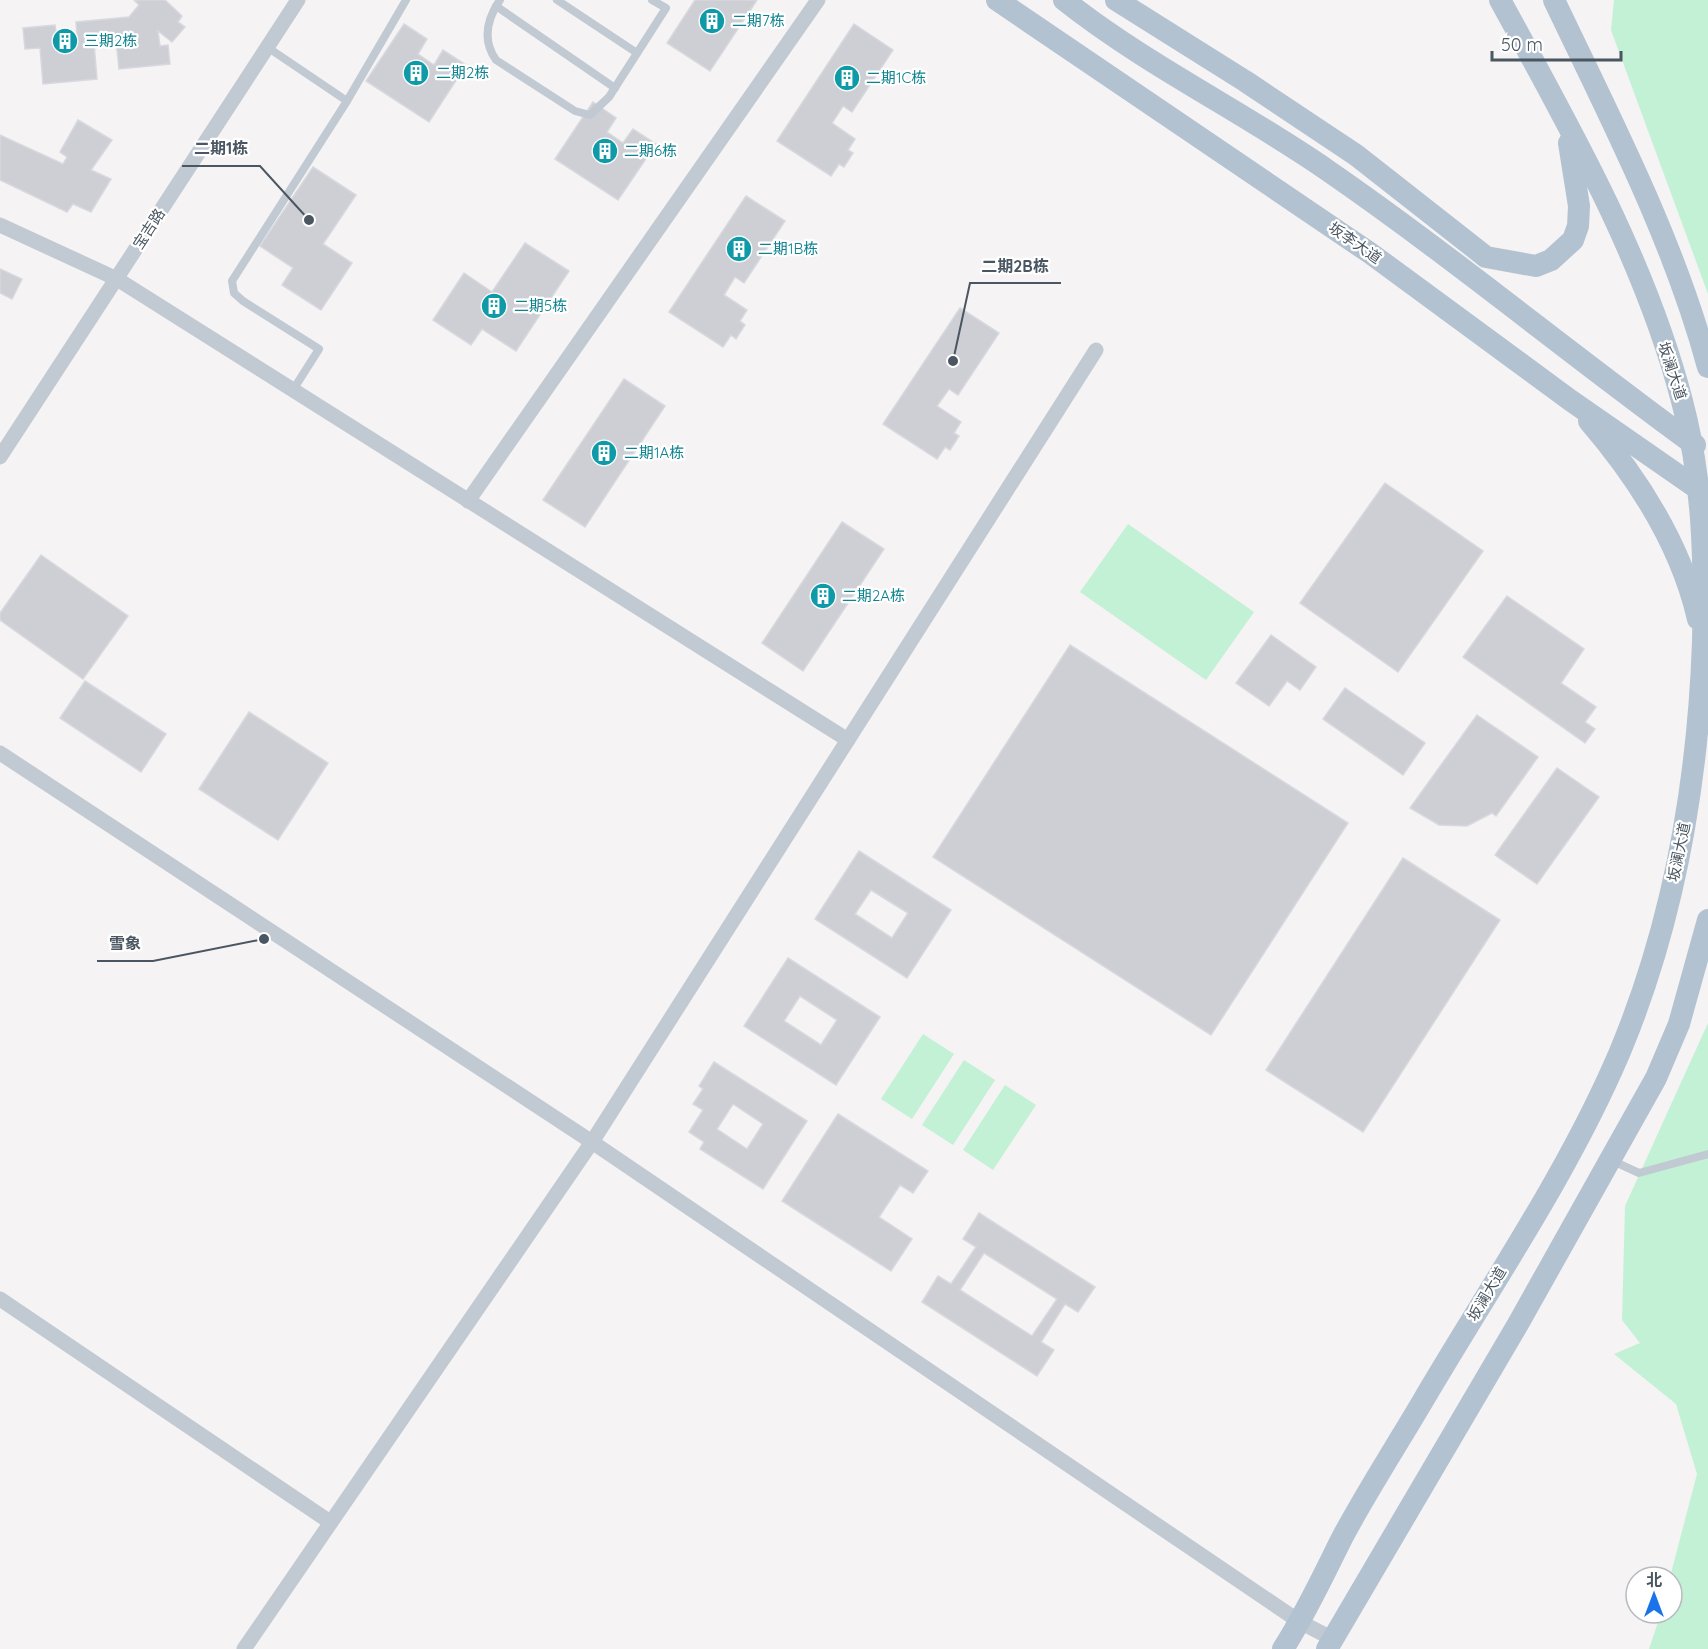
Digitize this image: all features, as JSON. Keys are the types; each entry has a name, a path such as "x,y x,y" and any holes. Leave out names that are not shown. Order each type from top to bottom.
{"main road":[{"name":"坂李大道","path":"997,0 1370,253 1570,400 1703,492"},
{"path":"1064,0 1130,47 1230,106 1379,206 1699,449"},
{"path":"1116,0 1245,81 1356,155 1473,249 1486,257 1505,262 1536,266 1551,260 1573,240 1578,226 1579,206 1563,115"},
{"name":"坂澜大道","path":"1283,1649 1300,1622 1342,1538 1566,1157 1619,1053 1661,938 1695,768 1705,555 1699,449 1673,367 1642,283 1614,219 1563,115 1500,0"},
{"path":"1554,0 1659,221 1708,367"},
{"path":"1680,278 1708,334"},
{"path":"1570,400 1608,446 1653,508 1666,532 1695,608 1702,653"},
{"path":"1330,1644 1611,1161 1656,1078 1679,1024 1708,920"}],"street":[{"name":"宝吉路","path":"0,457 298,0"},
{"path":"468,501 818,0"},
{"path":"0,225 117,279 848,740"},
{"path":"244,1649 592,1142 1096,350"},
{"path":"0,753 592,1142 1330,1644"},
{"path":"0,1299 330,1522"}],"lane":[{"path":"293,390 319,350 243,301 234,293 232,281 347,101 406,0"},
{"path":"556,0 637,53"},
{"path":"615,88 498,3 490,16 489,49 496,60 575,111 590,115 598,110 615,88 666,8 652,0"},
{"path":"267,47 347,101"},
{"path":"1611,1161 1640,1173 1708,1154"}],"green space":[{"path":"1614,0 1708,0 1708,294 1611,30"},
{"path":"1128,524 1254,612 1206,680 1080,592"},
{"path":"1708,1023 1708,1649 1649,1649 1657,1625 1684,1625 1684,1565 1673,1565 1697,1474 1676,1404 1614,1354 1640,1343 1622,1320 1625,1206"},
{"path":"923,1034 954,1054 912,1119 881,1099"},
{"path":"964,1060 995,1080 953,1145 922,1125"},
{"path":"1005,1085 1036,1105 993,1170 963,1150"}],"building":[{"name":"三期2栋","path":"134,0 165,0 182,16 178,22 185,27 172,42 158,31 160,46 168,45 170,64 119,69 116,40 94,43 97,79 43,84 40,48 25,49 23,28 55,25 57,38 77,36 76,22 129,17 139,5"},
{"name":"二期7栋","path":"695,0 757,0 710,71 667,43"},
{"name":"二期2栋","path":"404,24 427,39 418,54 434,65 443,50 466,65 429,122 366,81"},
{"name":"二期1C栋","path":"854,24 893,50 852,112 843,106 832,123 855,139 848,150 853,153 844,167 839,164 831,176 777,141"},
{"name":"二期6栋","path":"593,102 616,118 607,132 623,143 633,129 656,144 618,200 555,159"},
{"path":"78,120 112,140 91,170 111,179 91,212 73,204 67,212 0,180 0,135 63,164 67,157 60,152"},
{"path":"313,167 356,195 323,244 352,263 321,310 282,285 293,268 260,246"},
{"name":"二期1B栋","path":"746,196 785,221 744,283 735,277 724,295 747,310 740,321 745,325 736,339 731,335 723,347 669,312"},
{"name":"二期5栋","path":"525,243 569,271 516,351 482,329 471,345 433,320 464,273 492,292"},
{"path":"0,269 22,279 12,299 0,293"},
{"path":"960,308 999,333 958,395 949,389 937,406 961,422 954,433 959,436 950,450 945,447 937,459 883,424"},
{"name":"二期1A栋","path":"624,379 665,406 585,527 543,500"},
{"path":"1385,483 1483,551 1398,672 1300,603"},
{"name":"二期2A栋","path":"842,522 884,549 803,671 762,643"},
{"path":"41,555 128,616 83,679 0,620 0,613"},
{"path":"1507,596 1584,649 1561,683 1596,707 1585,722 1595,729 1585,743 1463,657"},
{"path":"1271,635 1316,667 1300,690 1287,681 1269,706 1236,683"},
{"path":"1070,645 1348,823 1211,1035 933,857"},
{"path":"85,681 166,734 141,772 60,718"},
{"path":"1345,688 1425,743 1403,775 1323,719"},
{"path":"249,712 328,763 278,840 199,789"},
{"path":"1477,715 1538,757 1496,816 1492,813 1467,826 1439,825 1410,808"},
{"path":"1557,768 1599,797 1537,884 1495,855"},
{"path":"859,851 951,910 907,978 815,919","holes":["871,890 908,913 892,938 855,914"]},
{"path":"1403,858 1500,920 1363,1132 1266,1070"},
{"path":"788,958 880,1017 836,1085 744,1026","holes":["800,996 837,1020 821,1045 784,1021"]},
{"path":"714,1062 807,1121 763,1189 700,1149 704,1142 689,1132 703,1110 693,1104 703,1089 699,1086","holes":["733,1104 763,1124 747,1149 717,1129"]},
{"path":"838,1114 928,1171 913,1193 900,1185 879,1217 912,1239 891,1271 782,1201"},
{"path":"979,1213 1095,1287 1078,1312 1065,1304 1041,1342 1054,1350 1037,1376 922,1302 938,1276 951,1284 976,1247 963,1239","holes":["984,1253 1057,1299 1032,1336 960,1290"]}],"place":[{"name":"二期7栋","path":"712,21"},
{"name":"三期2栋","path":"65,41"},
{"name":"二期2栋","path":"416,73"},
{"name":"二期1C栋","path":"847,78"},
{"name":"二期6栋","path":"605,151"},
{"name":"二期1栋","path":"309,220"},
{"name":"二期1B栋","path":"739,249"},
{"name":"二期5栋","path":"494,306"},
{"name":"二期2B栋","path":"953,361"},
{"name":"二期1A栋","path":"604,453"},
{"name":"二期2A栋","path":"823,596"},
{"name":"雪象","path":"264,939"}]}
